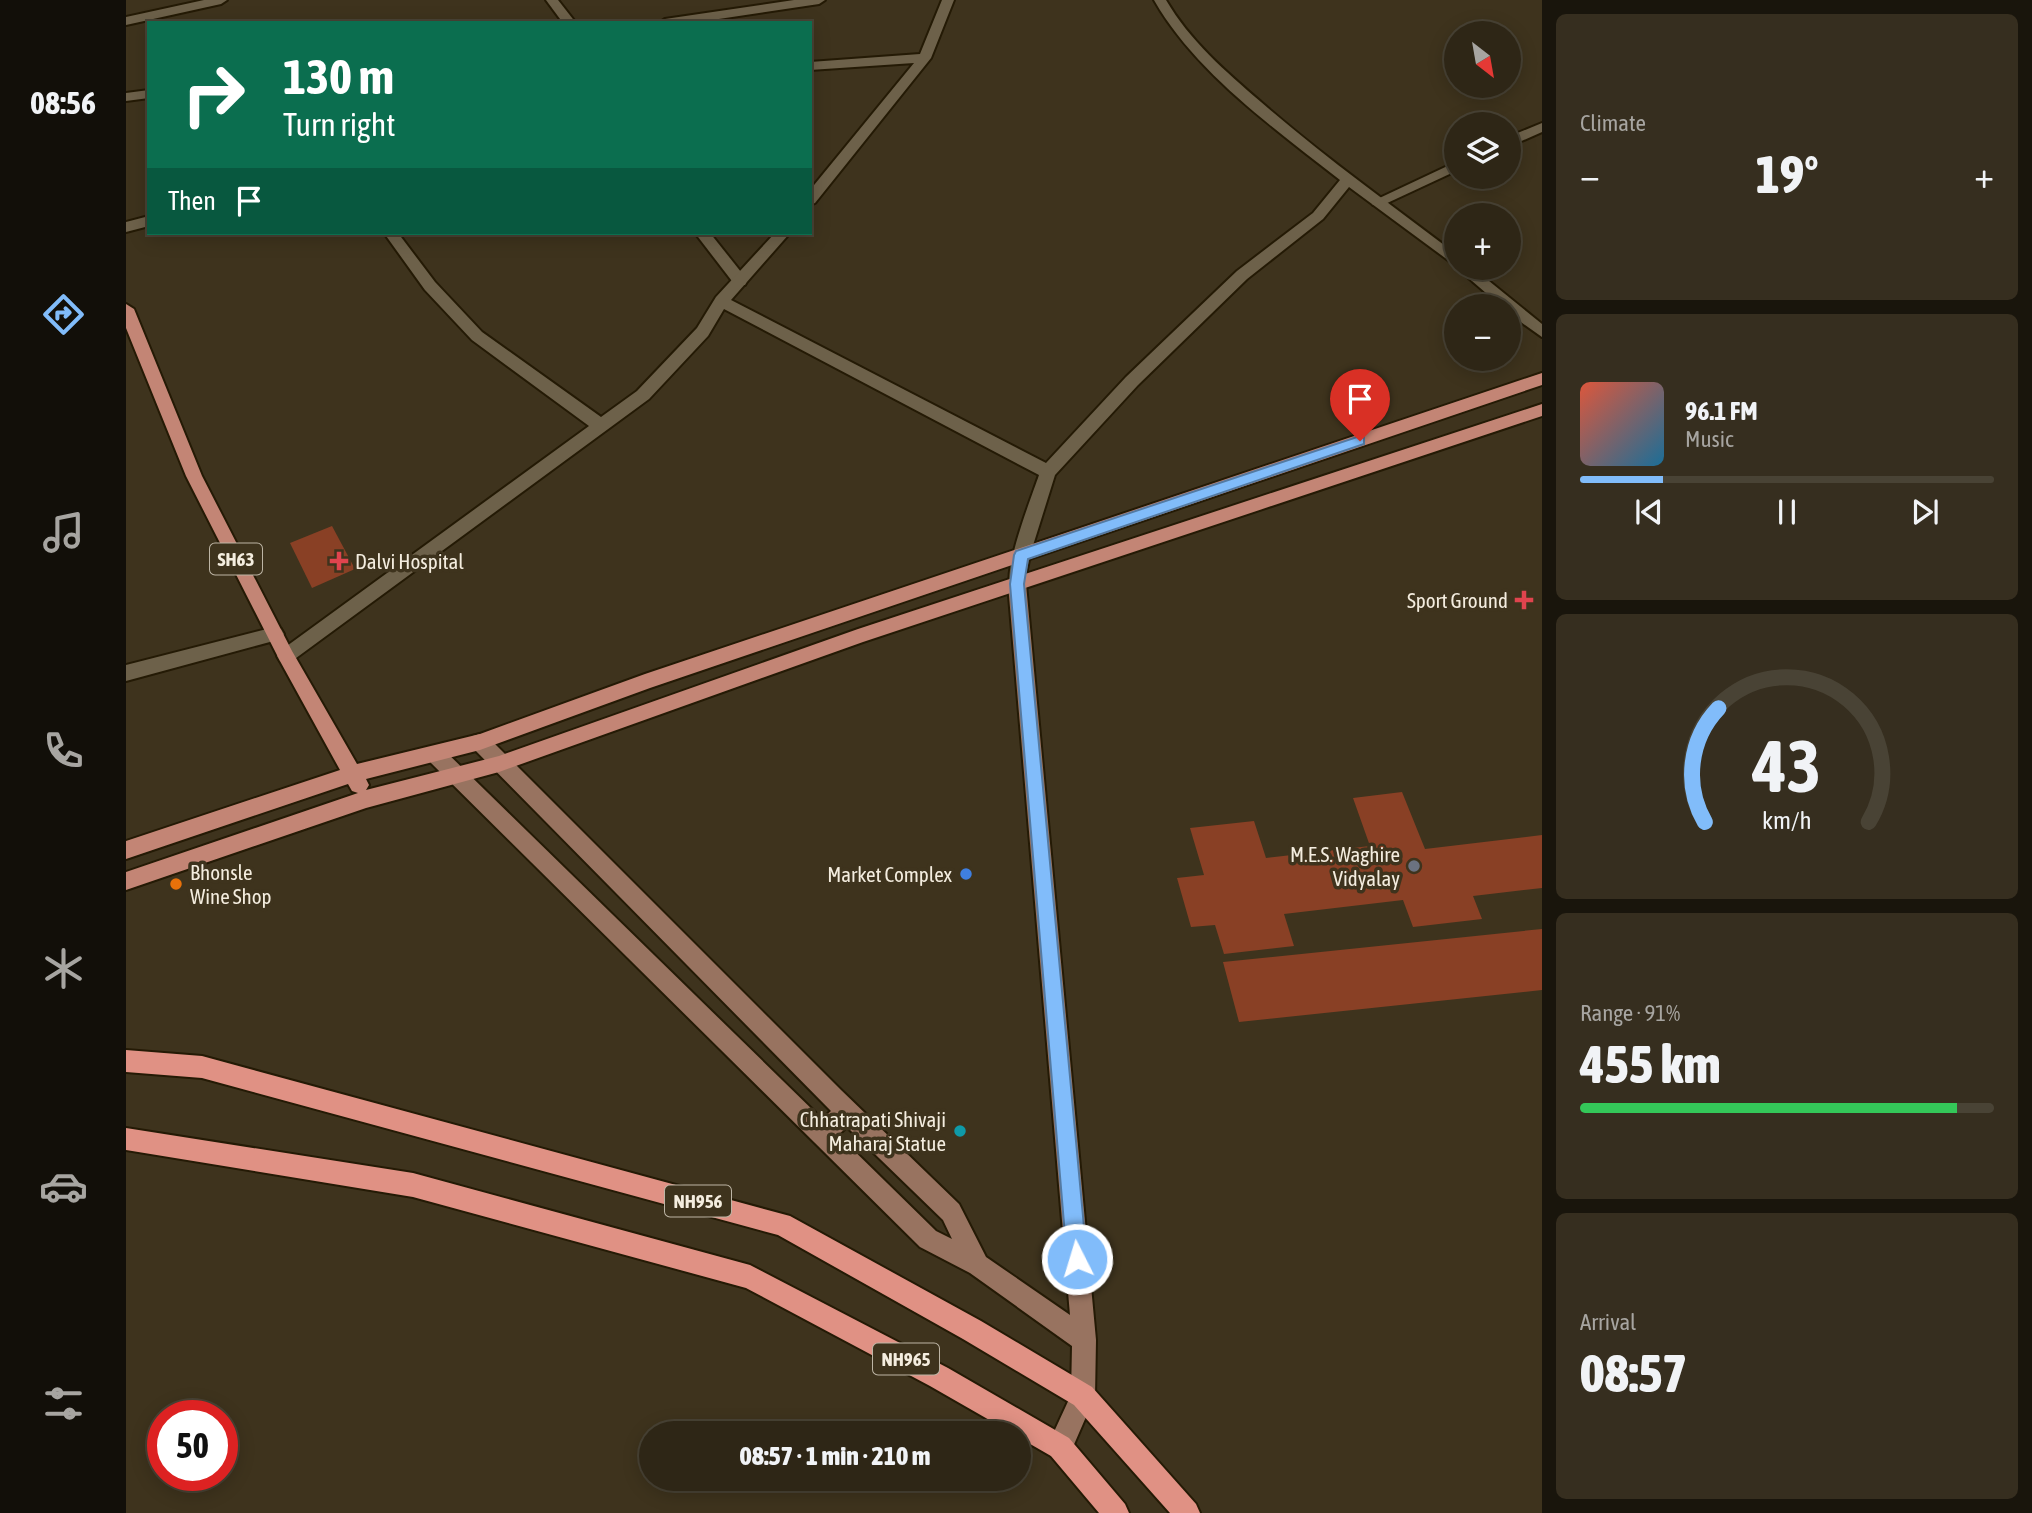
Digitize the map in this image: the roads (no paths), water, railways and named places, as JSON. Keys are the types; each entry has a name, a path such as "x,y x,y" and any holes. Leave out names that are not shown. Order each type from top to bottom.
{"highway":[{"name":"NH956","path":"126,1061 202,1067 782,1224 972,1330 1083,1396 1187,1513"},
{"name":"NH965","path":"126,1139 413,1185 750,1277 939,1377 1060,1447 1116,1513"}],"main road":[{"name":"SH63","path":"126,309 194,476 286,656 366,799"},
{"path":"126,850 352,774 480,742 658,678 1542,379"},
{"path":"126,881 366,799 499,764 858,636 1542,410"},
{"path":"1017,584 1084,1340 1083,1396 1060,1447"},
{"path":"480,742 499,764 951,1212 978,1265"},
{"path":"435,754 928,1239 978,1265 1084,1340"},
{"path":"822,1135 847,1111"}],"street":[{"path":"126,22 221,0"},
{"path":"552,0 568,21"},
{"path":"678,21 819,0"},
{"path":"812,198 925,58 948,0"},
{"path":"1160,0 1168,16 1202,57 1289,134 1444,252"},
{"path":"812,66 925,58"},
{"path":"126,97 147,94"},
{"path":"1521,137 1542,127"},
{"path":"1378,202 1444,172"},
{"path":"1017,584 1021,555 1048,472 1132,381 1242,275 1318,216 1348,179"},
{"path":"126,228 147,221"},
{"path":"392,235 430,286 477,336 601,426"},
{"path":"704,235 740,281"},
{"path":"286,656 643,395 702,332 721,301 781,235"},
{"path":"1479,280 1542,332"},
{"path":"721,301 1048,472"},
{"path":"126,673 275,634"}],"place":[{"name":"Dalvi Hospital","path":"339,561"},
{"name":"Sport Ground","path":"1524,600"},
{"name":"M.E.S. Waghire Vidyalay","path":"1414,866"},
{"name":"Market Complex","path":"966,874"},
{"name":"Bhonsle Wine Shop","path":"176,884"},
{"name":"Chhatrapati Shivaji Maharaj Statue","path":"960,1131"}]}
